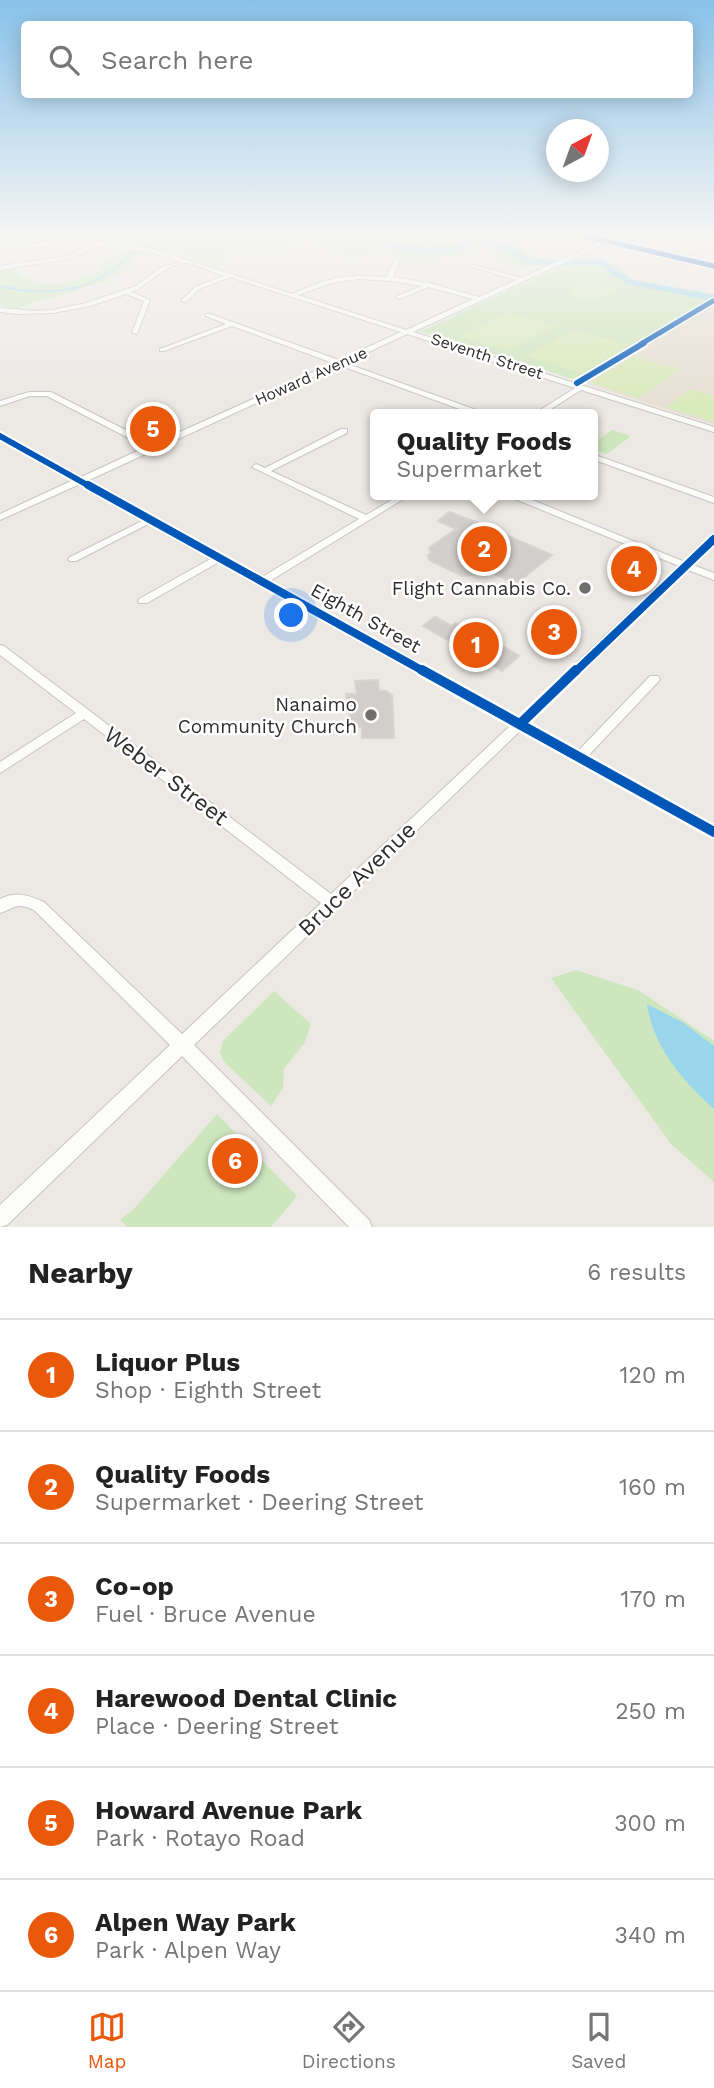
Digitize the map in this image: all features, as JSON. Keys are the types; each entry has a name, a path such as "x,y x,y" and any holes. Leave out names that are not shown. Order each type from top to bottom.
{"street":[{"path":"0,310 14,313 67,310 123,291"},
{"path":"125,291 147,300 135,333"},
{"path":"184,301 194,291"},
{"name":"Seventh Street","path":"282,291 714,430"},
{"path":"294,295 305,291"},
{"path":"399,297 413,291"},
{"path":"451,291 479,299"},
{"name":"Howard Avenue","path":"0,517 497,291"},
{"path":"0,321 14,313"},
{"path":"208,316 465,409"},
{"path":"163,350 231,324"},
{"path":"546,409 581,387"},
{"path":"0,404 29,394 48,394 154,448"},
{"path":"344,431 260,469 366,519"},
{"name":"Eighth Street","path":"2,439 152,519 714,832"},
{"path":"598,458 714,500"},
{"path":"263,581 398,500"},
{"path":"525,500 714,577"},
{"path":"73,559 152,519"},
{"name":"Bruce Avenue","path":"0,1217 714,539"},
{"path":"143,601 220,557"},
{"name":"Weber Street","path":"0,649 332,903"},
{"path":"580,757 654,679"},
{"path":"0,768 85,713"},
{"path":"0,907 5,902 22,898 39,906 182,1045 362,1227"}],"shaded area":[{"path":"714,305 714,425 586,383"}],"green space":[{"path":"0,291 74,291 34,301 17,309 0,305"},
{"path":"508,291 698,291 714,294 714,305 586,383 421,331"},
{"path":"573,291 614,291 593,301 570,295"},
{"path":"507,312 555,326 508,351 461,337 460,335"},
{"path":"575,329 628,345 582,373 525,356"},
{"path":"633,356 680,369 639,398 591,383"},
{"path":"691,389 714,396 714,422 666,407"},
{"path":"153,417 179,429 153,439 128,428"},
{"path":"612,430 631,436 607,454 598,451 598,440"},
{"path":"576,970 638,990 714,1041 714,1182 671,1144 551,978"},
{"path":"274,991 311,1024 305,1042 284,1069 283,1088 271,1106 224,1062 220,1052 223,1041"},
{"path":"217,1114 297,1196 271,1227 127,1227 120,1219 132,1211"}],"water":[{"path":"647,1004 684,1023 714,1046 714,1109 691,1087 671,1062 656,1035"}],"building":[{"path":"449,512 552,555 516,584 492,573 462,576 429,560 429,548 456,529 438,521"},
{"path":"632,560 650,564 637,579 620,572"},
{"path":"435,617 452,626 455,623 465,627 467,625 519,656 502,671 472,652 465,657 453,651 458,647 423,626"},
{"name":"Nanaimo Community Church","path":"378,680 379,691 392,695 394,738 362,738 362,727 352,727 346,694 357,694 355,681"}],"waterway":[{"path":"679,291 714,298"}],"cycle path":[{"path":"577,383 713,301"},
{"path":"0,436 714,832"},
{"path":"520,724 714,539"}],"place":[{"name":"Howard Avenue Park","path":"153,429"},
{"name":"Quality Foods","path":"484,549"},
{"name":"Harewood Dental Clinic","path":"634,569"},
{"name":"Flight Cannabis Co.","path":"585,588"},
{"name":"Co-op","path":"554,632"},
{"name":"Liquor Plus","path":"476,645"},
{"name":"Nanaimo Community Church","path":"371,715"},
{"name":"Alpen Way Park","path":"235,1161"}]}
